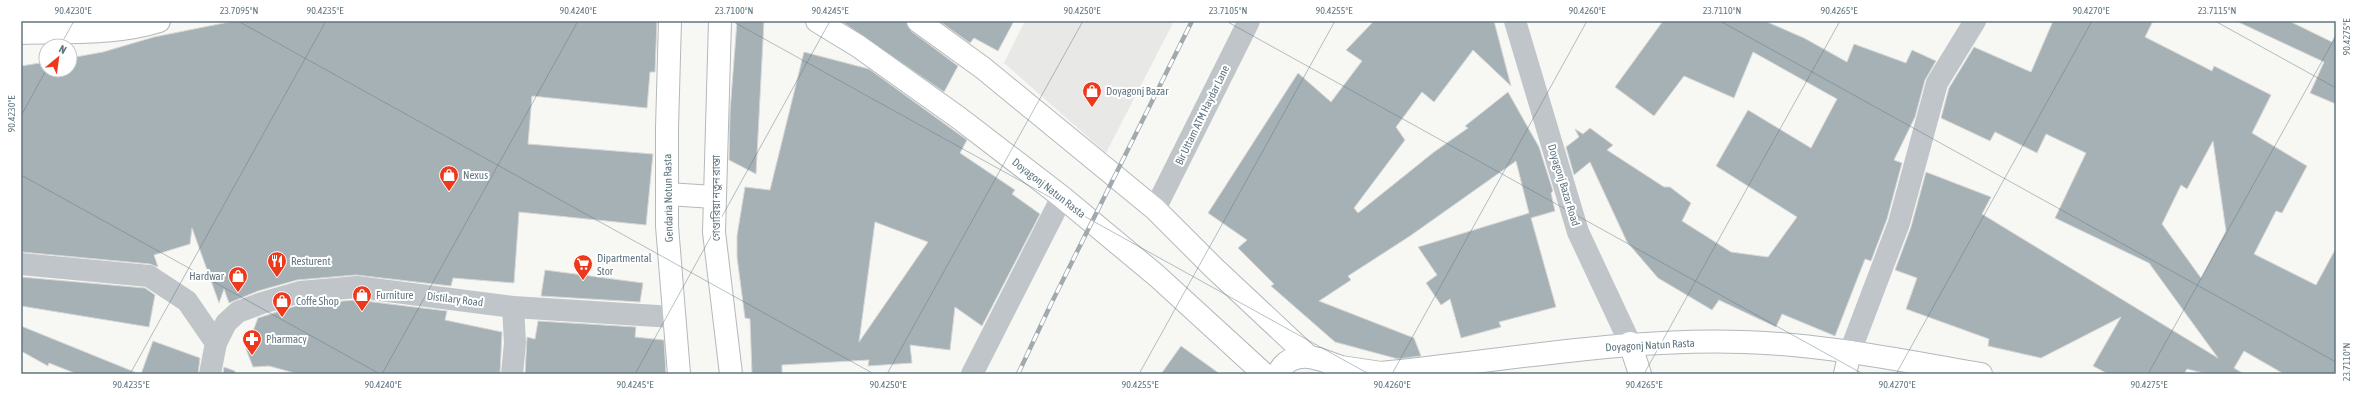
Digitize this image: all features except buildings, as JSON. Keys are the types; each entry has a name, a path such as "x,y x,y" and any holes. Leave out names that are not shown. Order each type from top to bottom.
{"main road":[{"path":"21,33 84,32 145,25 159,21"},
{"name":"Gendaria Notun Rasta","path":"670,21 667,194 673,317 679,374"},
{"name":"গেণ্ডারিয়া নতুন রাস্তা","path":"720,21 714,232 731,374"},
{"name":"Doyagonj Natun Rasta","path":"817,21 858,46 959,118 1062,197 1157,276 1264,374"},
{"name":"Doyagonj Natun Rasta","path":"918,21 983,68 1155,209 1214,268 1320,363 1341,368 1381,373 1630,343 1744,342 1850,352 1981,374"},
{"path":"667,194 714,197"},
{"path":"1630,343 1640,374"},
{"path":"1846,374 1850,352"},
{"path":"1278,374 1286,363 1296,357 1320,363"}],"street":[{"name":"Bir Uttam ATM Haydar Lane","path":"1155,209 1249,21"},
{"name":"Doyagonj Bazar Road","path":"1515,21 1578,232 1630,343"},
{"path":"1850,352 1899,223 1937,83 1974,21"},
{"path":"972,374 1062,197"},
{"path":"21,264 149,276 187,301 216,343"},
{"name":"Distilary Road","path":"210,374 216,343 226,323 238,312 300,292 357,287 513,307 673,317"},
{"path":"512,374 515,343 513,307"}],"shaded area":[{"name":"Doyagonj Bazar","path":"1025,21 1174,21 1106,153 1004,63"}],"railway":[{"path":"1018,374 1050,306 1192,21"}],"place":[{"name":"Doyagonj Bazar","path":"1092,108"},
{"name":"Nexus","path":"449,192"},
{"name":"Resturent","path":"277,278"},
{"name":"Dipartmental Stor","path":"583,281"},
{"name":"Hardwar","path":"238,293"},
{"name":"Furniture","path":"362,312"},
{"name":"Coffe Shop","path":"282,318"},
{"name":"Pharmacy","path":"252,356"}]}
